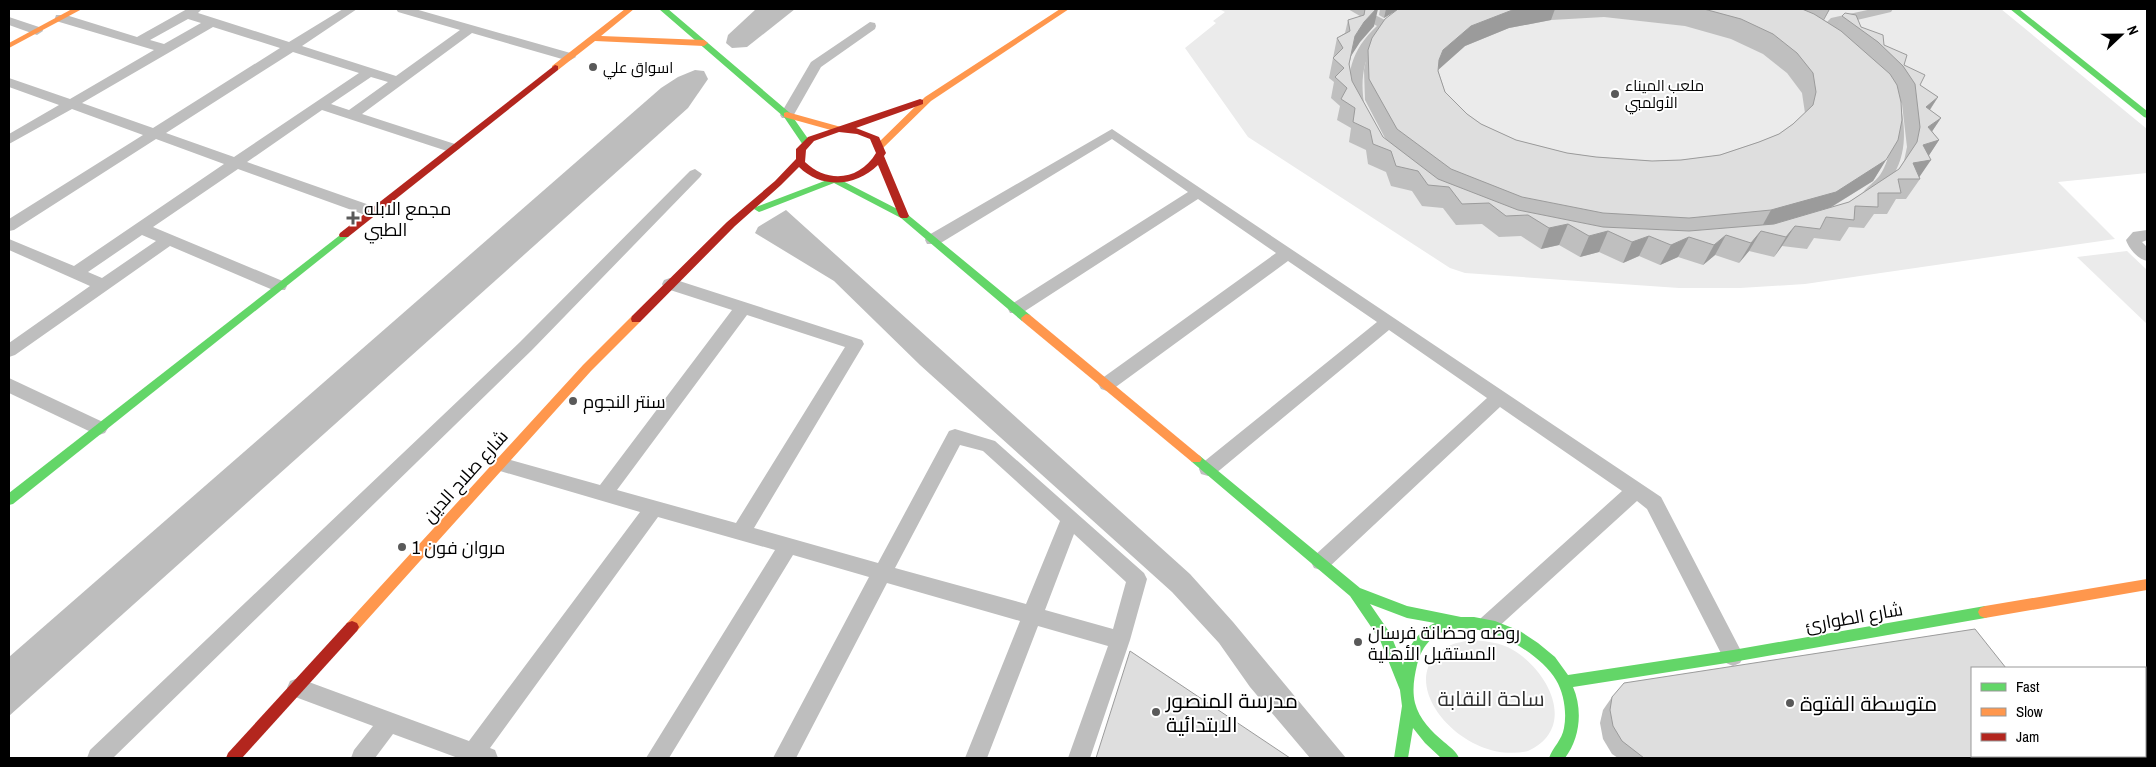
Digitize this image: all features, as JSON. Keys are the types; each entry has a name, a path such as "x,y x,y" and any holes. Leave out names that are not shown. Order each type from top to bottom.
{"street":[{"path":"9,46 78,9"},
{"path":"9,226 351,9"},
{"path":"402,9 569,57"},
{"path":"9,500 630,9"},
{"path":"662,9 787,115 806,143"},
{"path":"880,146 928,100 1065,9"},
{"path":"1354,9 1384,25"},
{"path":"1364,125 1354,88 1354,70 1361,53 1384,25 1410,9"},
{"path":"1821,35 1836,21 1887,9"},
{"path":"2014,9 2147,115"},
{"path":"139,41 192,11 212,22 398,81"},
{"path":"61,18 165,49"},
{"path":"9,21 37,31"},
{"path":"9,140 212,22"},
{"path":"787,115 816,65 870,26"},
{"path":"1805,27 1835,44"},
{"path":"351,115 470,29"},
{"path":"593,38 704,43"},
{"path":"75,273 369,72"},
{"path":"9,82 372,212"},
{"path":"1860,201 1886,176 1895,161 1899,142 1893,104 1889,98"},
{"path":"928,100 815,136 806,143 799,155 803,168 810,175 834,180 904,216 1355,592 1384,637 1405,688 1409,707 1420,728 1436,746 1452,758"},
{"path":"320,105 454,148"},
{"path":"787,115 841,129 867,133 875,139 880,146 880,158 904,216"},
{"path":"933,240 1112,133 1654,503 1733,656"},
{"path":"834,180 863,174 873,167 880,158"},
{"name":"شارع صلاح الدين","path":"232,758 298,688 587,368 731,224 778,183 799,160"},
{"path":"98,758 526,346 695,174"},
{"name":"شارع صلاح الدين","path":"731,224 766,205 834,180"},
{"path":"1016,309 1198,192"},
{"path":"140,228 279,286"},
{"path":"2147,235 2139,236 2134,240 2135,244 2147,256"},
{"path":"9,351 168,240"},
{"path":"9,244 103,285"},
{"path":"1107,384 1287,253"},
{"path":"670,284 856,344 741,532"},
{"path":"604,493 742,308"},
{"path":"1208,470 1388,322"},
{"path":"9,386 99,428"},
{"path":"1320,562 1499,398"},
{"path":"784,758 955,436 989,446 1137,579 1120,640 1079,758"},
{"path":"500,464 1120,640"},
{"path":"1488,624 1636,491"},
{"path":"298,688 476,757 654,508"},
{"path":"976,758 1070,520"},
{"path":"657,758 788,546"},
{"name":"شارع الطوارئ","path":"1565,682 1733,656 2147,584"},
{"path":"1355,592 1407,612 1462,623 1488,624 1511,631 1533,644 1551,661 1565,682 1573,705 1573,729 1565,750 1556,758"},
{"path":"1405,688 1408,664 1419,643 1438,629 1462,623"},
{"path":"1401,758 1409,707"},
{"path":"362,758 389,722"},
{"path":"1565,750 1575,758"}],"green space":[{"path":"1219,9 2001,9 2147,129 2147,173 2058,182 2115,239 1805,284 1740,288 1679,288 1465,273 1450,268 1248,137 1185,48 1216,23 1213,21 1225,12"},
{"path":"2127,251 2147,270 2147,324 2077,257"},
{"name":"ساحة النقابة","path":"1469,640 1487,641 1508,647 1526,659 1538,671 1547,685 1553,700 1555,714 1552,728 1543,741 1528,751 1503,752 1479,745 1457,732 1440,715 1429,696 1426,676 1433,659 1451,645"}],"shaded area":[{"path":"756,9 795,9 747,47 732,48 726,43 728,35"},
{"path":"695,70 704,71 708,79 688,108 9,716 9,657 661,88 678,77"},
{"path":"786,210 1190,574 1233,622 1346,758 1310,758 1250,687 1219,643 1172,592 920,365 834,281 755,233 758,227"}],"building":[{"path":"1365,9 1376,9 1355,36 1349,64 1352,81 1383,137 1438,179 1518,210 1603,227 1689,231 1774,224 1849,202 1899,169 1917,142 1920,127 1915,84 1903,66 1878,42 1842,16 1845,13 1856,15 1861,27 1883,35 1884,45 1907,55 1904,65 1925,75 1920,85 1938,97 1926,107 1941,118 1928,127 1939,140 1923,145 1931,160 1913,163 1920,179 1898,179 1901,193 1878,193 1878,207 1855,206 1854,220 1826,217 1820,229 1795,226 1786,237 1761,231 1751,243 1726,235 1714,245 1689,237 1671,245 1649,236 1632,242 1608,231 1589,236 1568,224 1549,228 1528,215 1506,216 1489,203 1462,204 1449,187 1428,185 1418,171 1396,166 1391,151 1373,144 1370,130 1353,122 1355,108 1341,99 1347,88 1335,77 1344,68 1333,58 1343,48 1337,38 1350,31 1348,20 1364,15"},
{"path":"1398,9 1515,9 1471,26 1443,50 1439,60 1438,71 1445,92 1467,114 1481,124 1516,140 1567,153 1652,161 1681,160 1720,155 1759,142 1779,134 1813,105 1816,92 1813,73 1797,53 1773,34 1741,19 1704,9 1802,9 1814,14 1841,31 1890,74 1897,85 1901,102 1902,120 1898,140 1886,160 1836,192 1771,210 1689,218 1603,213 1522,197 1451,169 1397,129 1369,79 1368,50 1372,38 1385,19"},
{"name":"متوسطة الفتوة","path":"1975,629 2005,667 1971,667 1971,757 2076,758 1644,758 1622,741 1613,726 1610,710 1612,697 1624,683"},
{"name":"مدرسة المنصور الابتدائية","path":"1130,651 1290,758 1096,758"}],"traffic: fast":[{"path":"663,9 787,115 806,143"},
{"path":"2014,9 2147,115"},
{"path":"759,209 833,180"},
{"path":"835,180 904,216 1026,318"},
{"path":"9,500 344,235"},
{"path":"1196,459 1355,592 1385,637 1405,687"},
{"path":"1355,592 1407,612 1458,622"},
{"path":"1565,682 1733,656 1985,612"},
{"path":"1452,758 1421,728 1409,704 1406,691 1411,661 1420,643 1436,629 1454,623 1474,623 1495,627 1534,647 1550,661 1562,677 1569,694 1572,712 1569,736 1562,751 1556,758"},
{"path":"1401,758 1409,707"}],"traffic: slow":[{"path":"9,46 78,9"},
{"path":"555,68 630,9"},
{"path":"880,146 928,99 1065,9"},
{"path":"593,38 704,43"},
{"path":"787,115 838,129"},
{"path":"1026,318 1196,459"},
{"path":"352,627 587,368 636,319"},
{"path":"1985,612 2147,584"}],"traffic: jam":[{"path":"344,235 555,68"},
{"path":"844,129 920,102"},
{"path":"838,129 859,131 874,137 881,153 875,164 866,172 855,177 843,180 819,177 800,163 801,149 811,139 838,129"},
{"path":"880,158 904,216"},
{"path":"636,319 731,224 778,183 799,161"},
{"path":"233,758 352,627"}],"place":[{"name":"اسواق علي","path":"593,67"},
{"name":"ملعب الميناء الأولمبي","path":"1615,94"},
{"name":"مجمع الابله الطبي","path":"353,218"},
{"name":"سنتر النجوم","path":"573,401"},
{"name":"مروان فون 1","path":"402,547"},
{"name":"روضه وحضانة فرسان المستقبل الأهلية","path":"1358,642"},
{"name":"متوسطة الفتوة","path":"1790,703"},
{"name":"مدرسة المنصور الابتدائية","path":"1156,712"}]}
